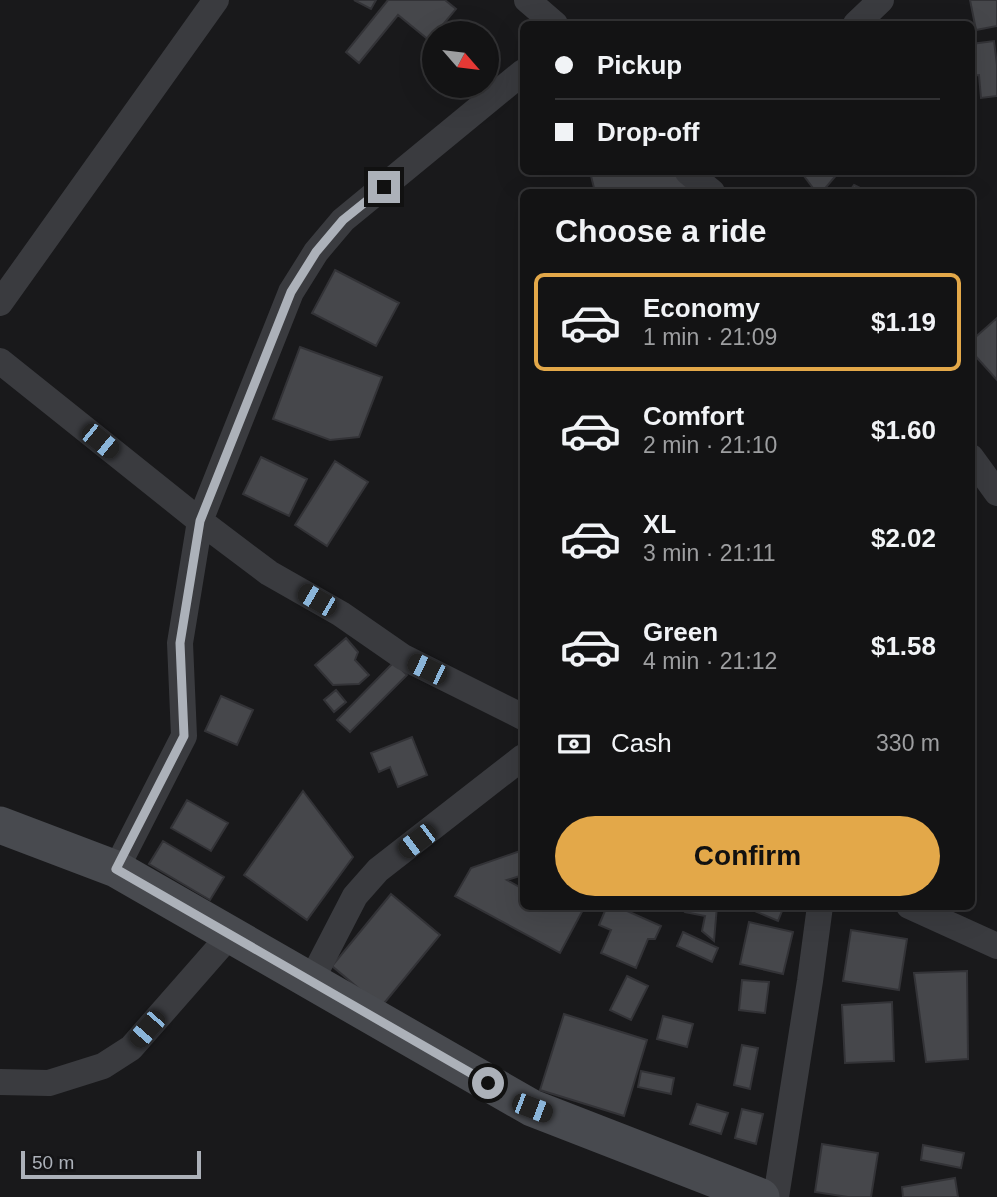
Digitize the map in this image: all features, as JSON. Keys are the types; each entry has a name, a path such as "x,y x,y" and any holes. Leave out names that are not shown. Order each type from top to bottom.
{"main road":[{"path":"0,825 116,869 532,1108 761,1197"}],"street":[{"path":"0,303 216,0"},
{"path":"527,0 552,21"},
{"path":"859,21 881,0"},
{"path":"116,869 184,736 180,643 200,521 291,292 316,252 343,220 520,74"},
{"path":"694,175 709,189"},
{"path":"0,361 200,521 270,573 341,614 403,657 520,716"},
{"path":"975,463 997,493"},
{"path":"312,981 355,896 378,870 520,759"},
{"path":"776,1197 819,910"},
{"path":"918,910 997,946"},
{"path":"0,1082 49,1083 103,1066 131,1048 231,934"}],"building":[{"path":"354,0 376,0 371,9"},
{"path":"388,0 445,0 456,9 446,21 422,21 422,34 398,15 359,63 346,52"},
{"path":"970,0 997,0 997,26 976,30"},
{"path":"994,41 997,96 981,98 979,75 975,76 975,43"},
{"path":"591,175 679,175 695,189 594,189"},
{"path":"803,175 836,175 825,189 814,189"},
{"path":"335,270 399,303 376,346 312,313"},
{"path":"997,318 997,380 975,355 975,337"},
{"path":"300,347 382,377 359,437 330,440 273,419"},
{"path":"261,457 307,479 289,516 243,494"},
{"path":"335,461 368,482 327,546 295,525"},
{"path":"346,638 358,652 355,660 369,675 359,684 333,685 315,665"},
{"path":"394,662 407,675 350,732 337,720"},
{"path":"336,690 346,702 334,712 324,700"},
{"path":"221,696 253,710 237,745 205,731"},
{"path":"412,737 427,775 398,787 390,767 379,772 371,753"},
{"path":"303,791 353,857 307,920 244,875"},
{"path":"187,800 228,823 211,851 171,828"},
{"path":"163,841 224,877 210,900 149,864"},
{"path":"520,851 520,876 507,880 520,887 520,910 583,910 560,953 455,896 471,868"},
{"path":"391,894 440,935 381,1007 332,966"},
{"path":"605,910 625,910 661,926 655,939 648,939 636,968 601,953 611,930 599,925"},
{"path":"683,910 717,910 714,941 702,931 705,916"},
{"path":"752,910 782,910 778,921"},
{"path":"749,922 793,932 783,974 740,964"},
{"path":"851,930 907,939 899,990 843,981"},
{"path":"683,932 718,948 712,962 677,946"},
{"path":"967,971 968,1059 926,1062 914,973"},
{"path":"627,976 648,986 631,1020 610,1010"},
{"path":"742,980 769,982 765,1013 739,1010"},
{"path":"892,1002 894,1061 845,1063 842,1005"},
{"path":"564,1014 647,1040 624,1116 540,1090"},
{"path":"663,1016 693,1024 687,1047 657,1039"},
{"path":"742,1045 758,1048 750,1089 734,1085"},
{"path":"641,1071 674,1078 671,1094 638,1087"},
{"path":"697,1104 728,1113 721,1134 690,1124"},
{"path":"742,1109 763,1114 756,1144 735,1138"},
{"path":"822,1144 878,1153 871,1197 815,1192"},
{"path":"923,1145 964,1153 961,1168 921,1160"},
{"path":"955,1178 958,1197 903,1197 902,1187"}],"route":[{"path":"384,187 343,220 316,252 291,292 200,521 180,643 184,736 116,869 488,1083"}]}
